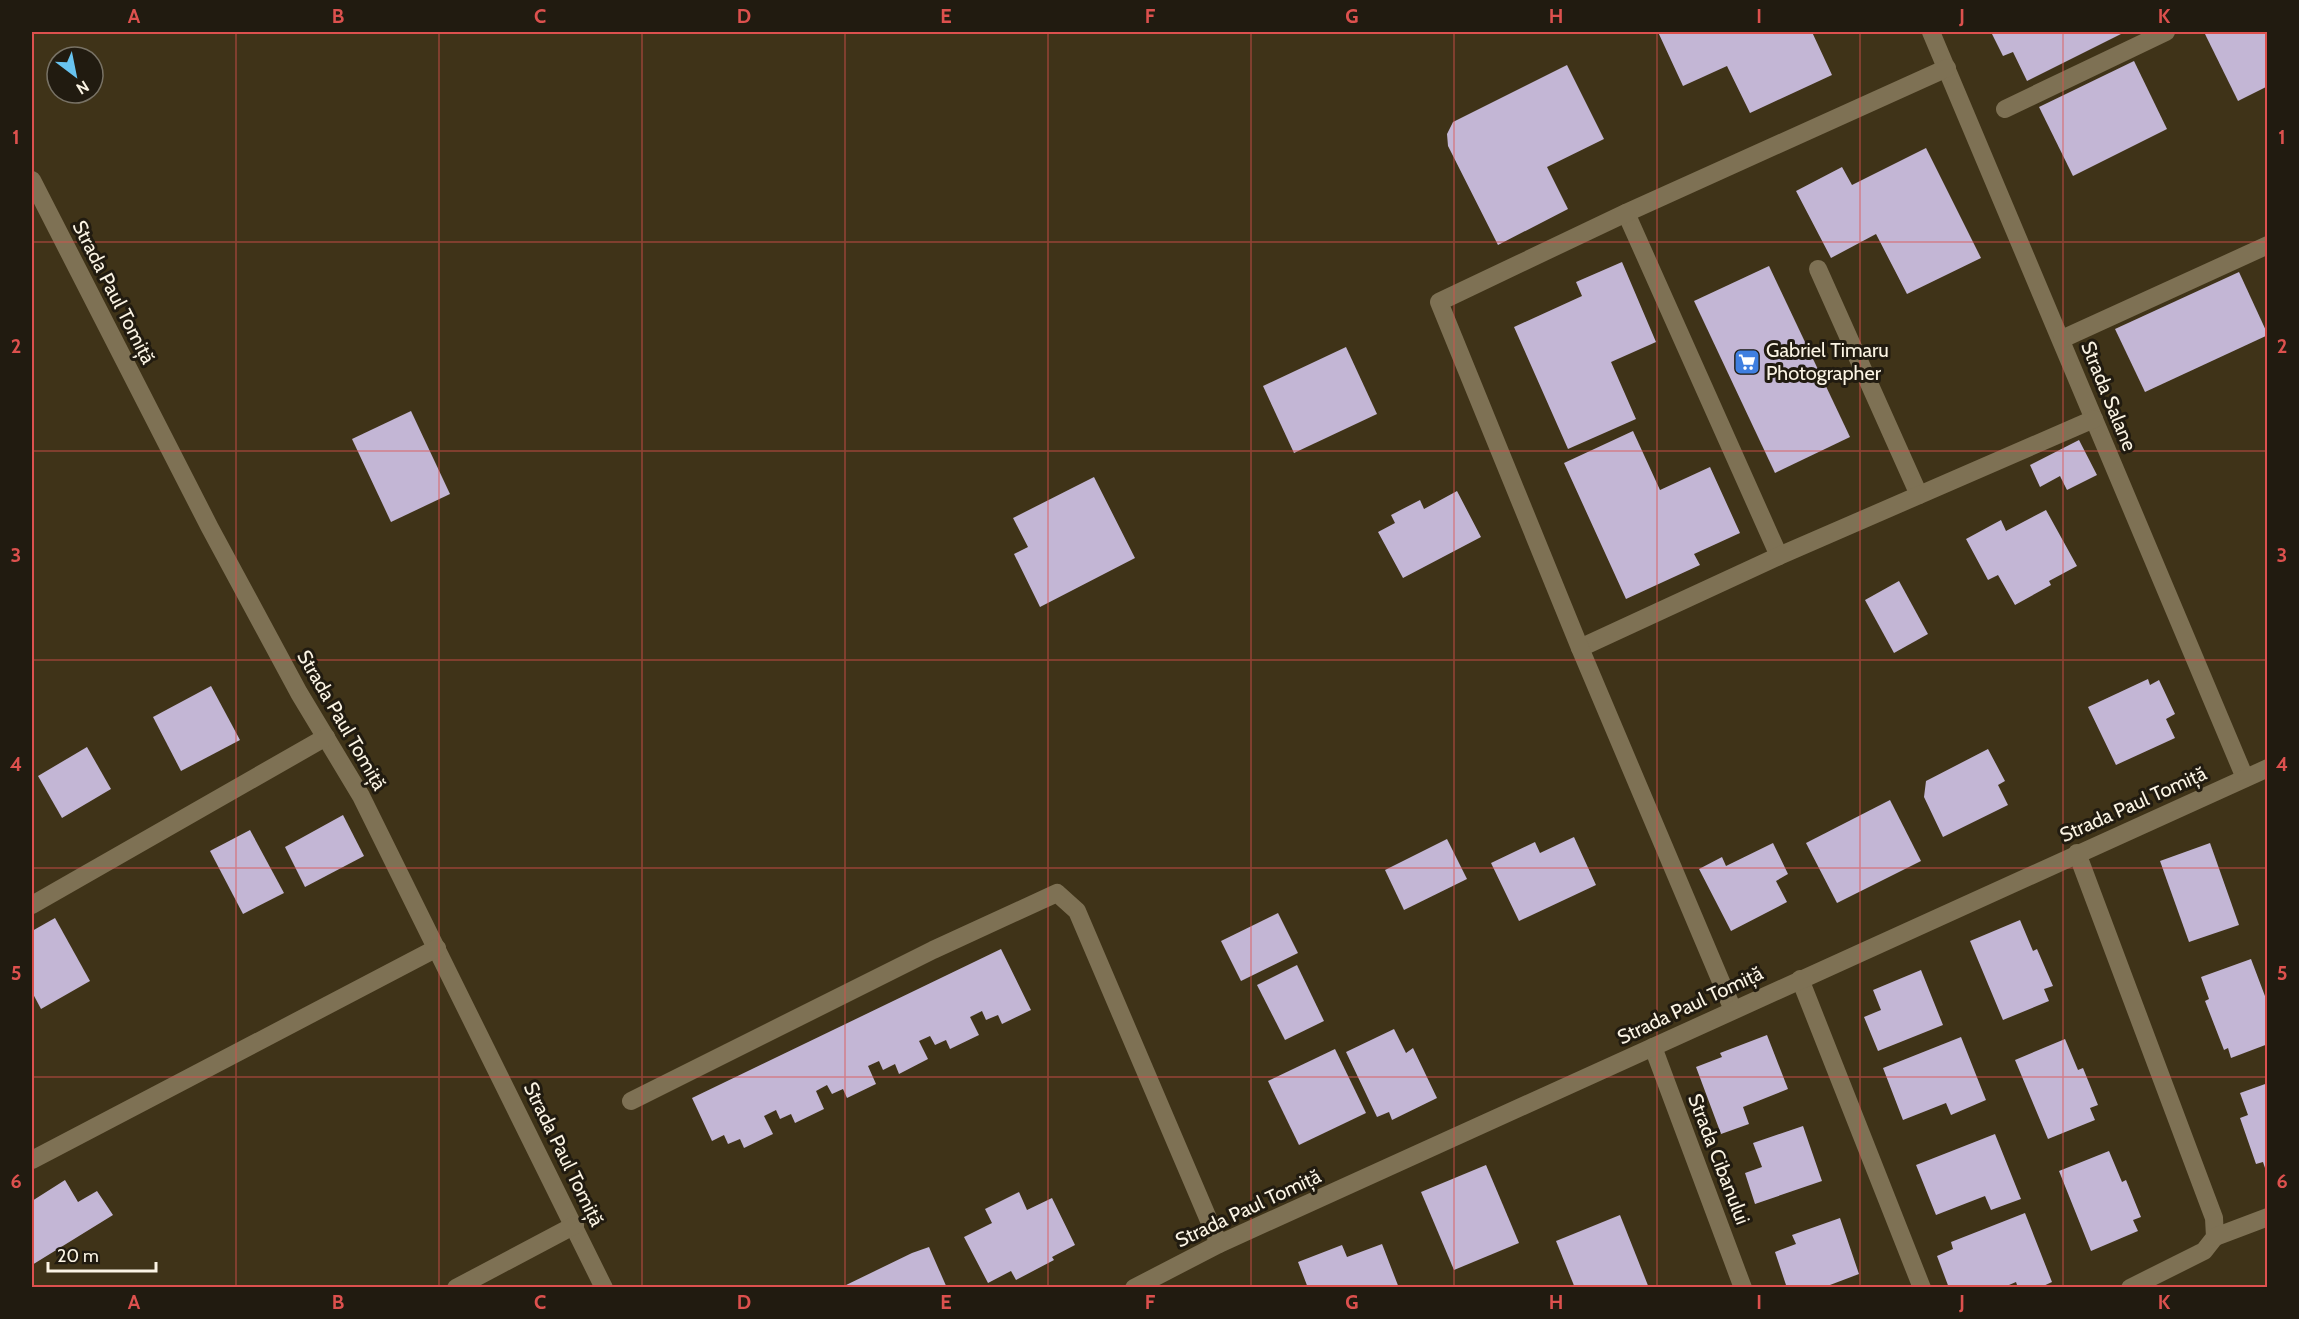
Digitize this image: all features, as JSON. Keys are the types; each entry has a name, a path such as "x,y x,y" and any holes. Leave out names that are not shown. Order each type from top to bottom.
{"street":[{"name":"Strada Salane","path":"1931,32 2245,778"},
{"path":"2005,109 2166,32"},
{"path":"1733,1010 1580,648 1439,302 1626,213 1947,68"},
{"name":"Strada Paul Tomiță","path":"32,180 210,528 361,796 604,1287"},
{"path":"1626,213 1779,556"},
{"path":"2061,339 2268,245"},
{"path":"1818,269 1919,495"},
{"path":"1580,648 1779,556 2094,418"},
{"path":"32,905 326,737"},
{"name":"Strada Paul Tomiță","path":"1134,1287 1170,1279 1219,1244 2268,768"},
{"path":"2078,853 2214,1218 2215,1237"},
{"path":"631,1101 933,950 1057,893 1077,911 1219,1244"},
{"path":"32,1160 437,948"},
{"path":"1800,979 1922,1287"},
{"name":"Strada Cibanului","path":"1653,1047 1743,1287"},
{"path":"2130,1287 2204,1251 2215,1237 2268,1217"},
{"path":"456,1287 575,1225"}],"building":[{"path":"1658,32 1812,32 1832,75 1750,113 1727,66 1683,86"},
{"path":"1991,32 2125,32 2027,81 2013,52 2003,56"},
{"path":"2204,32 2268,32 2268,86 2238,101"},
{"path":"2134,61 2167,129 2073,176 2039,107"},
{"path":"1567,65 1604,139 1547,167 1568,209 1498,245 1448,146 1447,134 1453,122"},
{"path":"1926,148 1981,258 1907,294 1876,234 1831,258 1796,191 1842,167 1852,185"},
{"path":"1622,262 1656,342 1611,362 1636,419 1568,449 1514,327 1582,296 1576,282"},
{"path":"1769,266 1850,437 1775,473 1694,301"},
{"path":"2239,272 2268,335 2145,392 2115,329"},
{"path":"1346,347 1377,414 1294,453 1263,386"},
{"path":"411,411 450,494 391,522 352,439"},
{"path":"1633,431 1660,490 1710,467 1740,533 1694,554 1700,565 1626,599 1564,463"},
{"path":"2079,440 2097,475 2067,490 2060,476 2040,487 2030,465"},
{"path":"1094,477 1135,558 1040,607 1014,554 1028,547 1013,518"},
{"path":"1457,491 1481,537 1403,578 1378,532 1395,523 1391,515 1420,500 1424,509"},
{"path":"2046,510 2077,566 2049,581 2051,585 2015,605 1998,575 1988,580 1966,539 2001,520 2006,531"},
{"path":"1899,581 1928,634 1894,653 1865,600"},
{"path":"2148,679 2150,685 2159,680 2175,714 2166,719 2175,738 2116,765 2088,707"},
{"path":"211,686 240,740 181,771 153,717"},
{"path":"87,747 111,789 62,818 38,776"},
{"path":"1988,749 2005,781 1998,785 2008,805 1943,837 1924,797 1926,781"},
{"path":"1890,800 1921,861 1837,903 1806,843"},
{"path":"343,815 364,856 305,887 285,847"},
{"path":"250,830 284,893 243,914 210,851"},
{"path":"1574,837 1596,885 1519,921 1491,863 1535,842 1540,853"},
{"path":"1447,839 1467,879 1404,910 1385,870"},
{"path":"1773,843 1788,874 1776,881 1787,902 1731,931 1699,869 1722,857 1726,866"},
{"path":"2210,843 2239,925 2189,942 2160,861"},
{"path":"1278,913 1298,953 1241,981 1221,941"},
{"path":"55,918 90,981 41,1009 32,992 32,931"},
{"path":"2020,920 2033,951 2037,949 2053,986 2044,989 2049,1001 2003,1020 1970,941"},
{"path":"1001,949 1031,1010 1002,1024 998,1015 986,1020 982,1011 970,1017 979,1035 950,1049 946,1040 935,1045 930,1036 919,1041 928,1059 899,1074 895,1064 883,1070 879,1061 868,1066 876,1084 847,1098 843,1089 832,1094 827,1085 816,1091 824,1109 795,1123 791,1114 780,1119 776,1110 764,1116 773,1134 744,1148 740,1139 728,1144 724,1135 712,1141 692,1098"},
{"path":"2251,959 2268,1004 2268,1044 2231,1058 2228,1048 2224,1050 2205,1001 2209,999 2201,977"},
{"path":"1297,965 1324,1021 1285,1040 1257,985"},
{"path":"1921,970 1943,1025 1878,1051 1864,1017 1881,1010 1873,990"},
{"path":"1394,1029 1406,1053 1413,1048 1437,1098 1392,1120 1389,1112 1377,1117 1346,1052"},
{"path":"1767,1035 1788,1089 1743,1107 1749,1124 1721,1134 1696,1067 1722,1057 1720,1053"},
{"path":"1961,1037 1986,1100 1951,1115 1946,1103 1903,1120 1883,1068"},
{"path":"2065,1039 2078,1070 2083,1068 2098,1105 2090,1108 2095,1120 2048,1139 2015,1060"},
{"path":"1335,1049 1366,1113 1299,1145 1268,1081"},
{"path":"2268,1083 2267,1174 2263,1162 2256,1164 2240,1118 2248,1115 2240,1093"},
{"path":"1803,1126 1822,1181 1755,1204 1745,1173 1762,1167 1753,1143"},
{"path":"1995,1134 2021,1199 1991,1210 1985,1196 1936,1215 1916,1165"},
{"path":"2109,1151 2122,1182 2126,1180 2141,1217 2133,1220 2138,1231 2091,1251 2059,1171"},
{"path":"1486,1165 1519,1243 1454,1270 1421,1192"},
{"path":"65,1180 78,1202 97,1191 113,1215 32,1265 32,1201"},
{"path":"1019,1192 1027,1210 1052,1198 1075,1245 1052,1257 1054,1260 1016,1280 1011,1271 988,1283 964,1237 992,1223 985,1209"},
{"path":"2025,1213 2052,1282 2039,1288 2018,1288 2016,1282 2002,1288 1949,1288 1937,1256 1953,1249 1951,1242"},
{"path":"1620,1215 1649,1288 1575,1288 1556,1241"},
{"path":"1840,1218 1859,1274 1822,1288 1787,1288 1775,1252 1796,1244 1792,1235"},
{"path":"1382,1244 1399,1288 1308,1288 1298,1262 1342,1245 1347,1257"},
{"path":"929,1247 947,1288 844,1286 912,1253"}],"place":[{"name":"Gabriel Timaru Photographer","path":"1747,362"}]}
